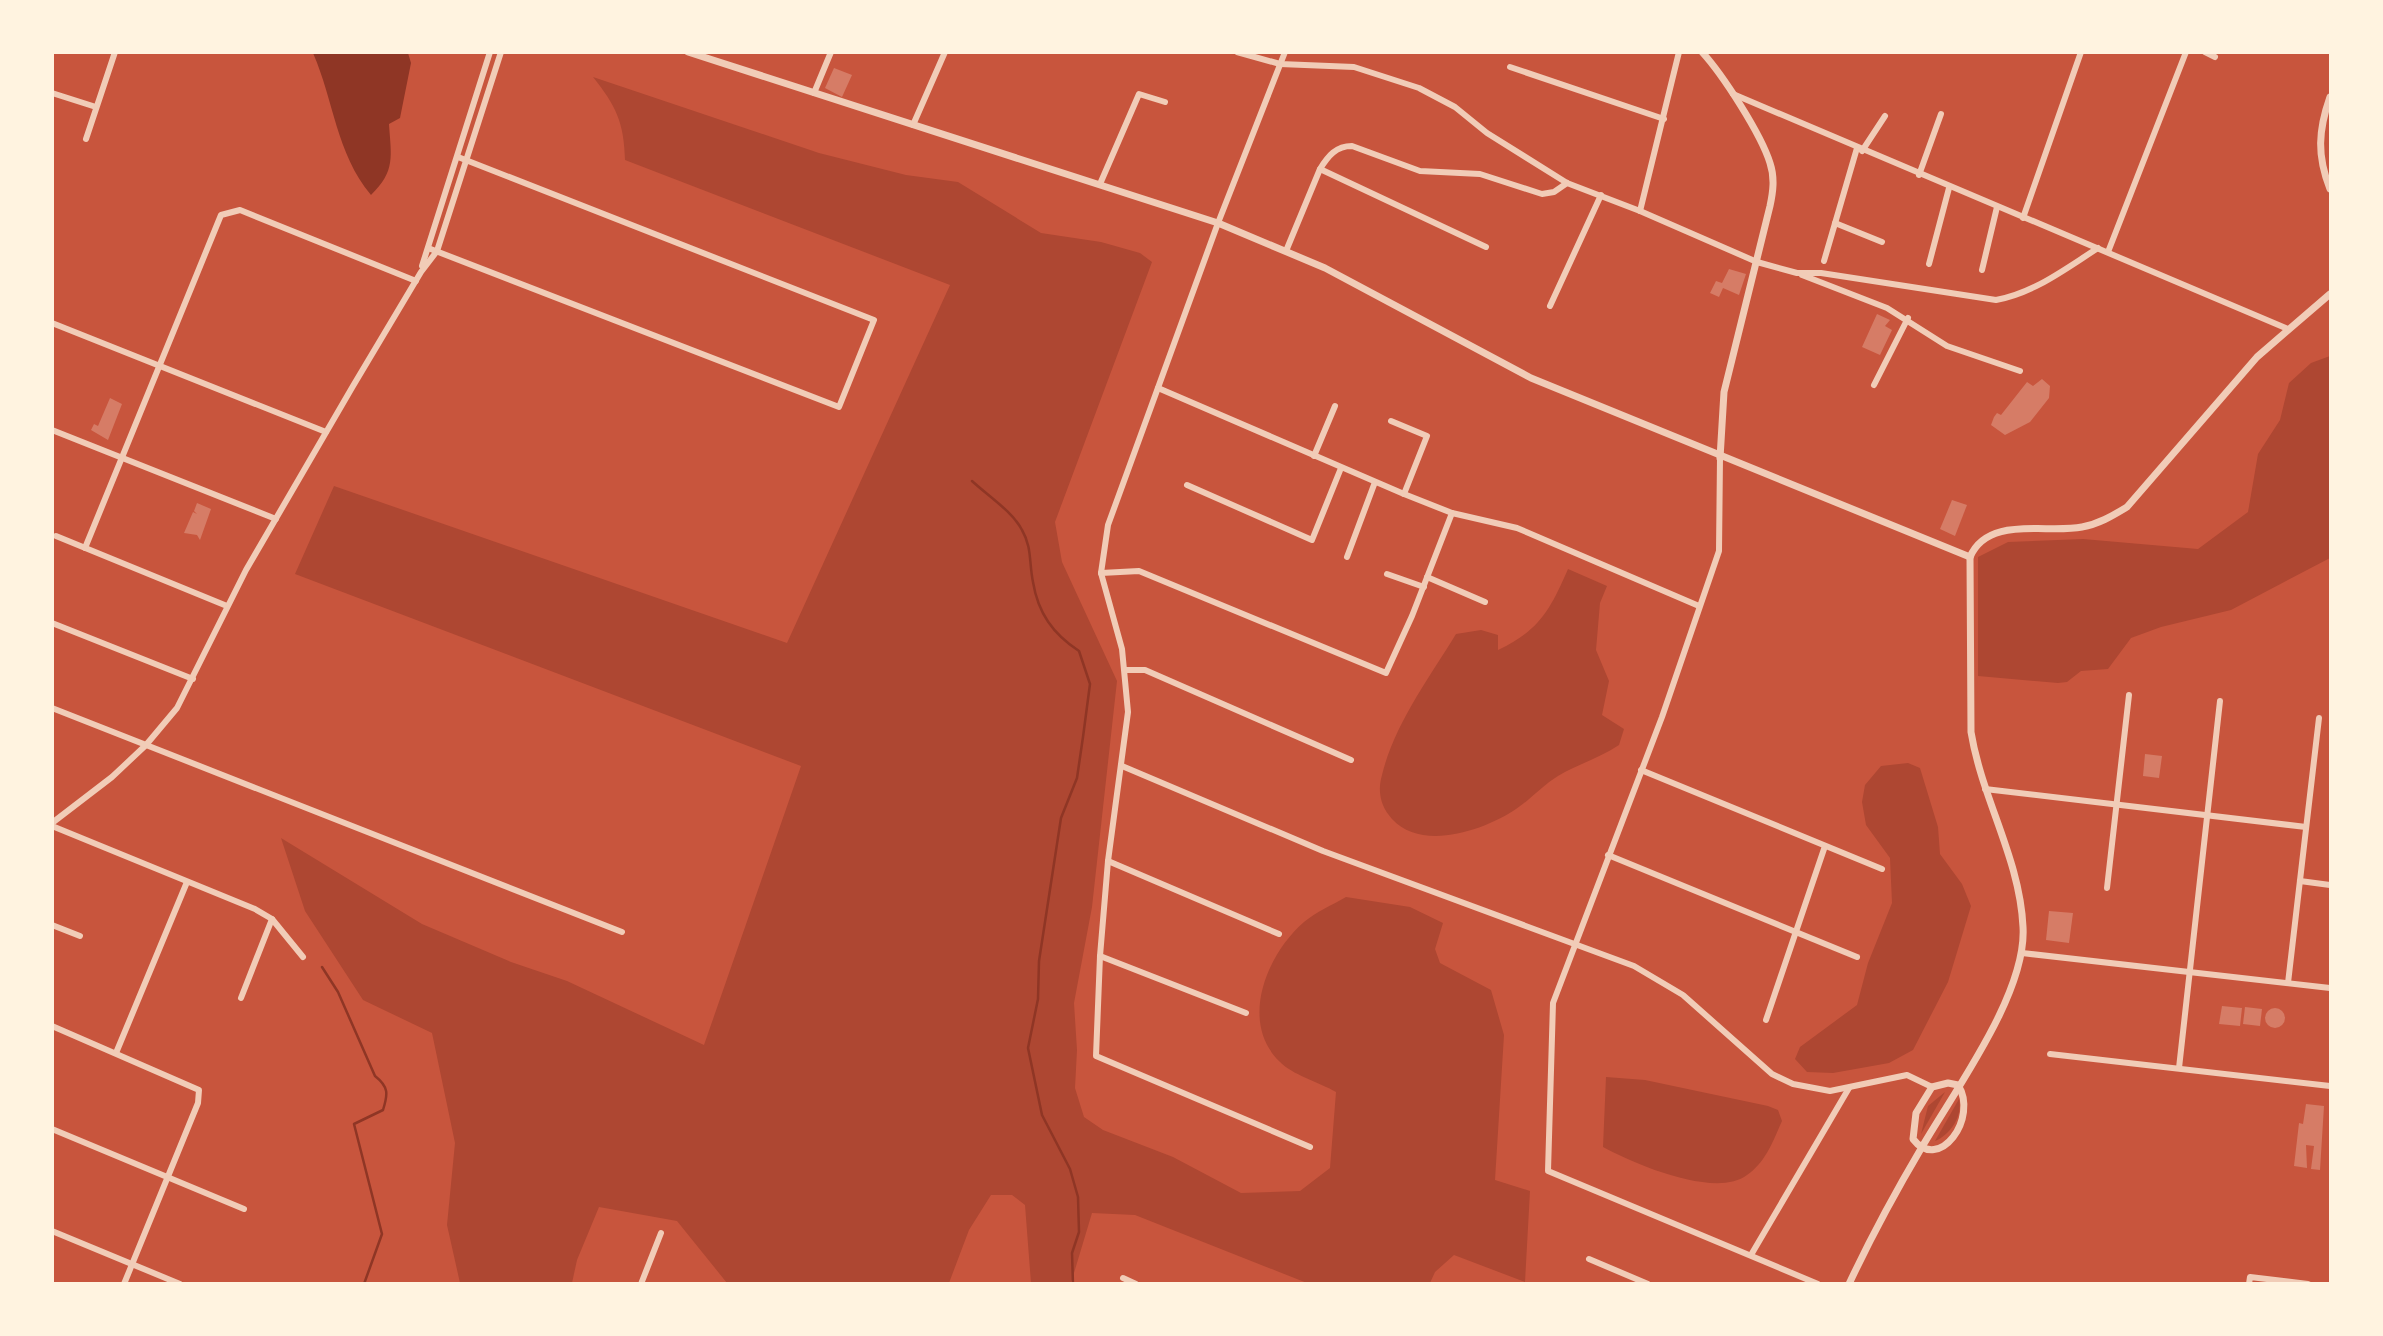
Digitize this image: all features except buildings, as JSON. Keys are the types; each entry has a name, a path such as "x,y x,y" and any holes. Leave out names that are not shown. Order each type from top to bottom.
{"street":[{"path":"86,139 115,52"},
{"path":"421,272 491,52"},
{"path":"303,957 272,919 255,909 52,825 146,745 177,708 227,606 276,519 421,272 437,251 501,52"},
{"path":"688,52 1218,223 1336,274 1514,371 1720,458 1970,557"},
{"path":"814,93 831,52"},
{"path":"913,125 945,52"},
{"path":"1237,52 1280,64 1354,67 1419,88 1455,107 1487,133 1567,183 1640,211 1756,262 1797,273 1908,318 1947,346 2021,371"},
{"path":"1285,52 1218,223 1108,525 1101,573 1125,670 1128,712 1108,861 1100,956 1096,1056 1310,1147"},
{"path":"1640,211 1679,52"},
{"path":"1702,52 1731,93 1767,156 1773,176 1770,206 1724,392 1720,458 1721,538 1641,770 1553,1003 1548,1171 1818,1283"},
{"path":"2023,218 2081,52"},
{"path":"2108,252 2186,52"},
{"path":"2204,52 2215,57"},
{"path":"1510,67 1664,119"},
{"path":"52,93 96,107"},
{"path":"1731,93 1919,175 2288,329"},
{"path":"1100,184 1139,94 1165,102"},
{"path":"2330,97 2321,124 2319,149 2321,167 2330,189"},
{"path":"1919,175 1941,114"},
{"path":"1824,261 1859,149 1885,116"},
{"path":"1286,251 1320,169 1336,149 1352,146 1420,171 1480,174 1542,194 1554,192 1567,183"},
{"path":"428,248 839,407 874,320 458,157"},
{"path":"1320,169 1486,247"},
{"path":"1929,264 1950,188"},
{"path":"1550,306 1601,195"},
{"path":"1982,270 1997,207"},
{"path":"85,548 221,215 240,210 416,281"},
{"path":"1835,223 1882,242"},
{"path":"1797,273 1821,273 1996,300 2036,287 2098,248"},
{"path":"1849,1283 2012,988 2022,953 2022,910 2000,829 1976,760 1969,704 1970,557 1977,545 2003,532 2080,528 2106,520 2127,507 2257,357 2330,295"},
{"path":"1874,385 1908,318"},
{"path":"52,323 326,432"},
{"path":"1158,388 1451,513 1517,528 1699,606"},
{"path":"1314,456 1335,406"},
{"path":"1391,421 1427,436 1404,494"},
{"path":"52,430 276,519"},
{"path":"1187,485 1312,540 1341,468"},
{"path":"1347,557 1375,482"},
{"path":"1101,573 1139,571 1386,673 1424,587 1451,513"},
{"path":"56,536 227,606"},
{"path":"1387,574 1424,587"},
{"path":"1427,577 1485,602"},
{"path":"52,623 193,680"},
{"path":"1125,670 1145,670 1351,760"},
{"path":"2107,888 2129,695"},
{"path":"2179,1068 2220,701"},
{"path":"52,708 622,932"},
{"path":"2288,983 2319,718"},
{"path":"1122,766 1323,851 1634,966 1684,995 1772,1074 1810,1090 1849,1088 1908,1075 1932,1087"},
{"path":"1641,770 1882,869"},
{"path":"1985,789 2305,827"},
{"path":"1766,1020 1825,846"},
{"path":"1608,855 1857,957"},
{"path":"1108,861 1279,934"},
{"path":"2300,881 2330,885"},
{"path":"116,1053 187,882"},
{"path":"241,998 272,919"},
{"path":"52,925 80,936"},
{"path":"2022,953 2330,988"},
{"path":"1100,956 1246,1013"},
{"path":"52,1026 199,1090 198,1103 124,1283"},
{"path":"2050,1054 2330,1086"},
{"path":"1948,1083 1958,1085 1966,1105 1955,1136 1937,1149 1921,1149 1913,1139 1913,1126 1922,1099 1932,1087 1948,1083"},
{"path":"1751,1255 1849,1088"},
{"path":"52,1129 244,1209"},
{"path":"52,1231 180,1283"},
{"path":"641,1283 661,1233"},
{"path":"1589,1259 1648,1283"},
{"path":"1123,1278 1136,1283"},
{"path":"2250,1280 2308,1283"}],"shaded area":[{"path":"313,53 408,53 411,63 400,118 389,124 391,154 388,170 371,195 350,162"},
{"path":"593,77 819,153 906,175 958,182 1041,233 1101,242 1140,253 1152,262 1055,522 1062,562 1117,681 1092,907 1074,1003 1077,1050 1075,1088 1084,1117 1103,1130 1173,1157 1241,1193 1300,1191 1330,1168 1336,1092 1284,1066 1267,1045 1261,1027 1260,1008 1269,969 1279,952 1304,922 1346,897 1410,907 1443,923 1435,949 1440,963 1491,990 1504,1035 1495,1180 1530,1191 1525,1282 1454,1255 1435,1272 1430,1283 1307,1283 1135,1215 1092,1213 1071,1283 1031,1283 1025,1205 1012,1195 991,1195 969,1230 949,1283 727,1283 677,1221 599,1207 577,1260 572,1283 460,1283 447,1225 455,1143 432,1033 363,1000 305,911 281,838 422,924 511,962 567,981 704,1045 801,766 295,574 334,486 787,643 950,285 625,160 621,125 608,97"},
{"path":"2330,356 2330,558 2231,610 2161,627 2131,638 2108,669 2081,671 2067,682 2058,683 1978,676 1978,557 2008,542 2083,539 2198,549 2248,512 2258,454 2280,420 2289,383 2311,363"},
{"path":"1568,569 1607,586 1600,603 1596,650 1609,681 1602,715 1624,729 1619,745 1558,776 1516,809 1488,824 1436,836 1405,829 1392,819 1385,809 1380,793 1381,781 1395,738 1424,685 1456,634 1481,630 1498,635 1498,650 1524,635 1549,607"},
{"path":"1908,763 1920,768 1938,827 1940,854 1962,884 1971,906 1948,982 1913,1050 1889,1063 1833,1073 1807,1072 1795,1059 1800,1047 1857,1005 1868,963 1892,903 1890,858 1866,825 1862,802 1865,785 1881,766"},
{"path":"1606,1077 1645,1080 1768,1106 1778,1110 1782,1121 1764,1157 1747,1175 1733,1181 1716,1183 1675,1176 1634,1162 1603,1147"},
{"path":"1945,1092 1921,1134 1928,1106"},
{"path":"1959,1099 1959,1112 1954,1124 1946,1134 1935,1141"}],"waterway":[{"path":"972,481 1018,523 1029,549 1035,593 1043,613 1054,630 1079,651 1090,684 1077,778 1061,818 1039,961 1038,999 1028,1048 1042,1115 1070,1169 1078,1197 1079,1232 1072,1253 1073,1284"},
{"path":"322,967 338,992 375,1076 386,1091 383,1110 354,1124 382,1234 364,1284"}]}
